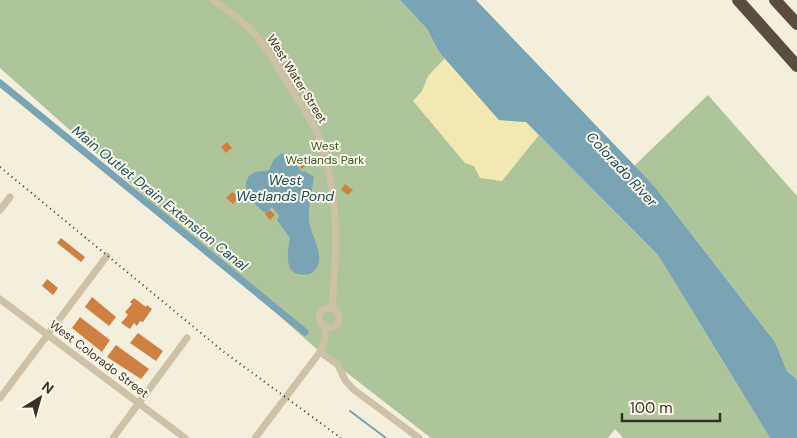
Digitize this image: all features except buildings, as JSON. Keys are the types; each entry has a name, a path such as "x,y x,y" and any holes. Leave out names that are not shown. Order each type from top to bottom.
{"highway":[{"path":"738,0 797,66"},
{"path":"775,0 797,24"}],"street":[{"name":"West Water Street","path":"213,0 236,16 257,36 316,132 330,173 335,211 336,266 332,309"},
{"path":"0,210 10,197"},
{"path":"0,398 107,256"},
{"name":"West Colorado Street","path":"0,299 185,438"},
{"path":"332,309 338,313 339,320 336,325 326,327 321,324 320,314 324,310 332,309"},
{"path":"255,438 320,352 325,340 326,327"},
{"path":"113,438 187,338"},
{"path":"320,352 338,365 345,380 353,389 419,438"}],"green space":[{"name":"West Wetlands Park","path":"0,0 400,0 427,29 439,52 445,58 526,122 658,255 770,438 623,438 615,429 608,438 431,438 320,352 0,68"},
{"path":"708,95 797,196 797,380 787,371 775,342 655,187 634,166"}],"sand":[{"path":"445,58 499,120 526,122 539,135 502,181 480,178 474,166 465,163 413,101 422,91 428,76"}],"water":[{"name":"Colorado River","path":"400,0 476,0 655,187 775,342 787,371 797,380 797,438 770,438 658,255 526,122 499,120 439,52 427,29"},
{"name":"West Wetlands Pond","path":"281,154 289,154 295,157 299,161 296,164 302,172 304,171 314,177 309,220 318,248 319,263 310,274 301,275 291,269 288,258 290,238 277,220 279,216 272,207 266,213 261,210 252,200 246,188 248,177 255,172 269,170 274,159"}],"waterway":[{"name":"Main Outlet Drain Extension Canal","path":"0,83 305,332"},
{"name":"Main Outlet Drain Extension Canal","path":"350,411 386,438"}],"railway":[{"path":"0,167 224,352 341,438"}]}
